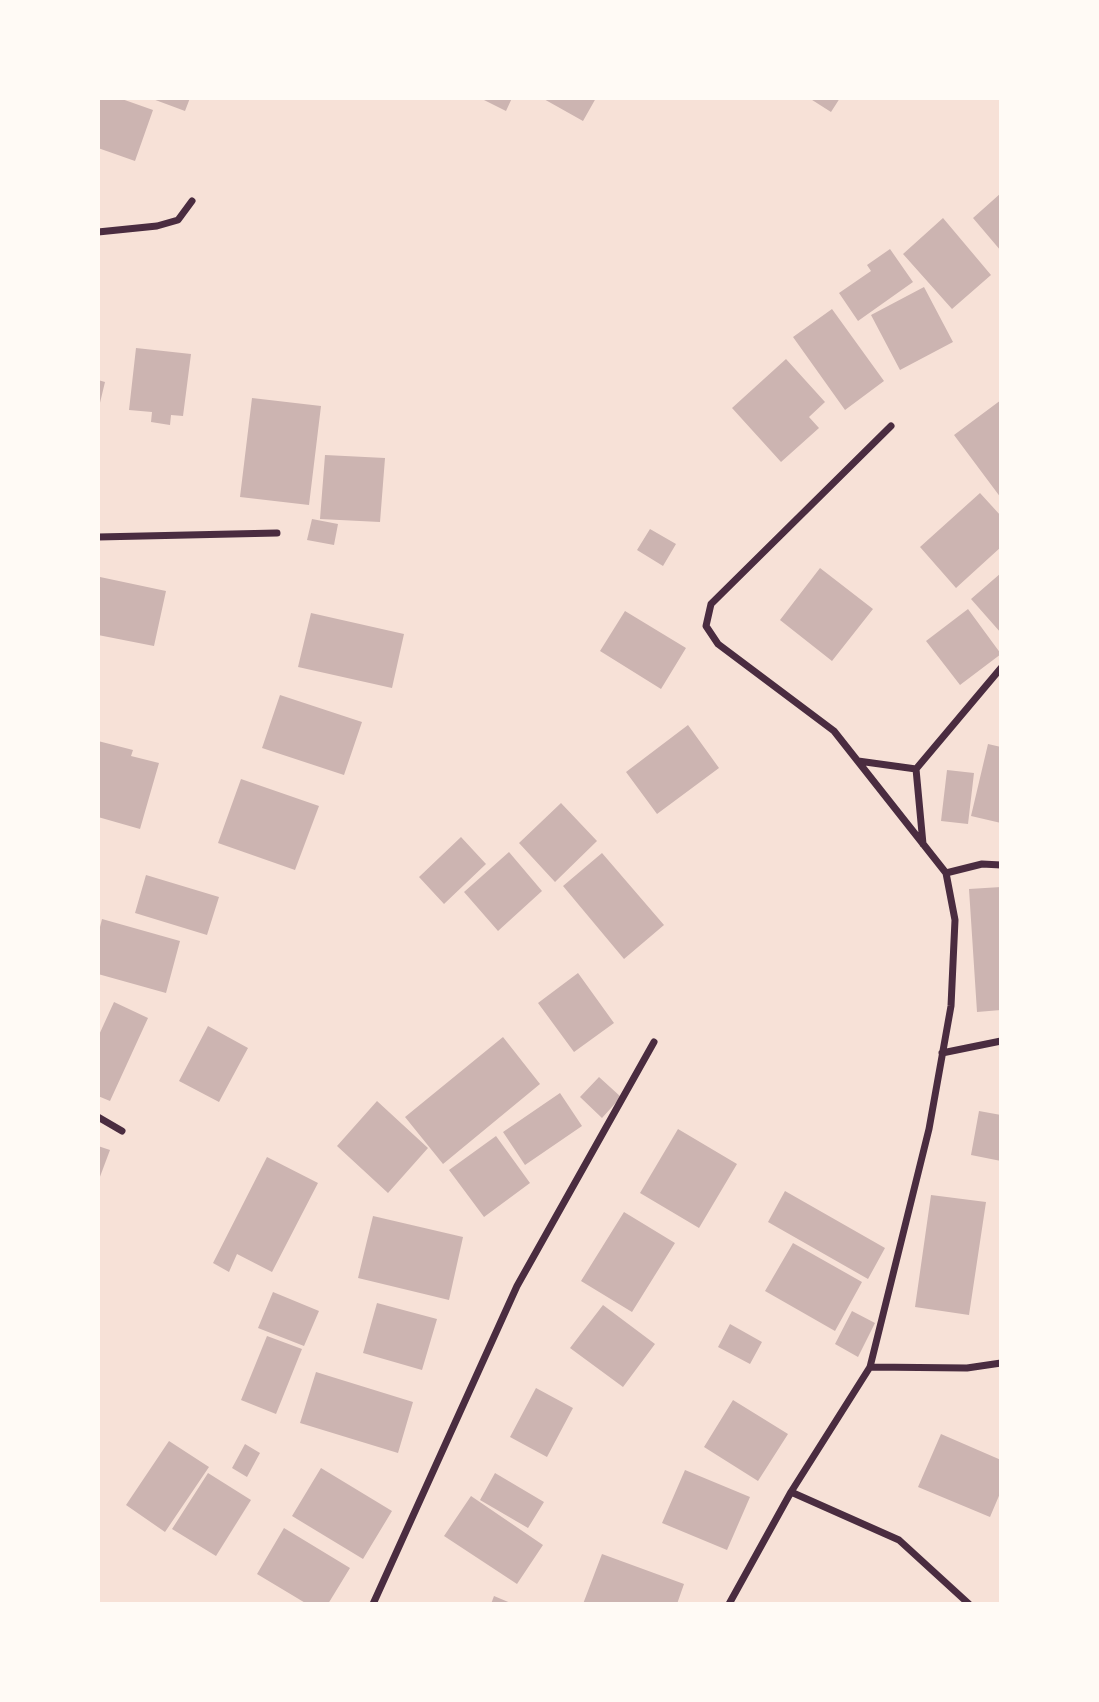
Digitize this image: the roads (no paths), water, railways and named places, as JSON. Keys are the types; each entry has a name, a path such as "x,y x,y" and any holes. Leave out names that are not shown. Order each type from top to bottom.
{"street":[{"path":"98,232 157,226 178,220 192,201"},
{"path":"729,1604 791,1492 870,1367 929,1129 951,1006 955,920 946,873 834,731 718,644 706,626 711,604 891,426"},
{"path":"98,537 277,533"},
{"path":"923,844 916,769 1001,668"},
{"path":"858,761 916,769"},
{"path":"946,873 982,864 1001,866"},
{"path":"942,1053 1001,1041"},
{"path":"373,1604 517,1286 653,1042"},
{"path":"98,1117 122,1131"},
{"path":"870,1367 967,1368 1001,1363"},
{"path":"791,1492 899,1540 969,1604"}]}
